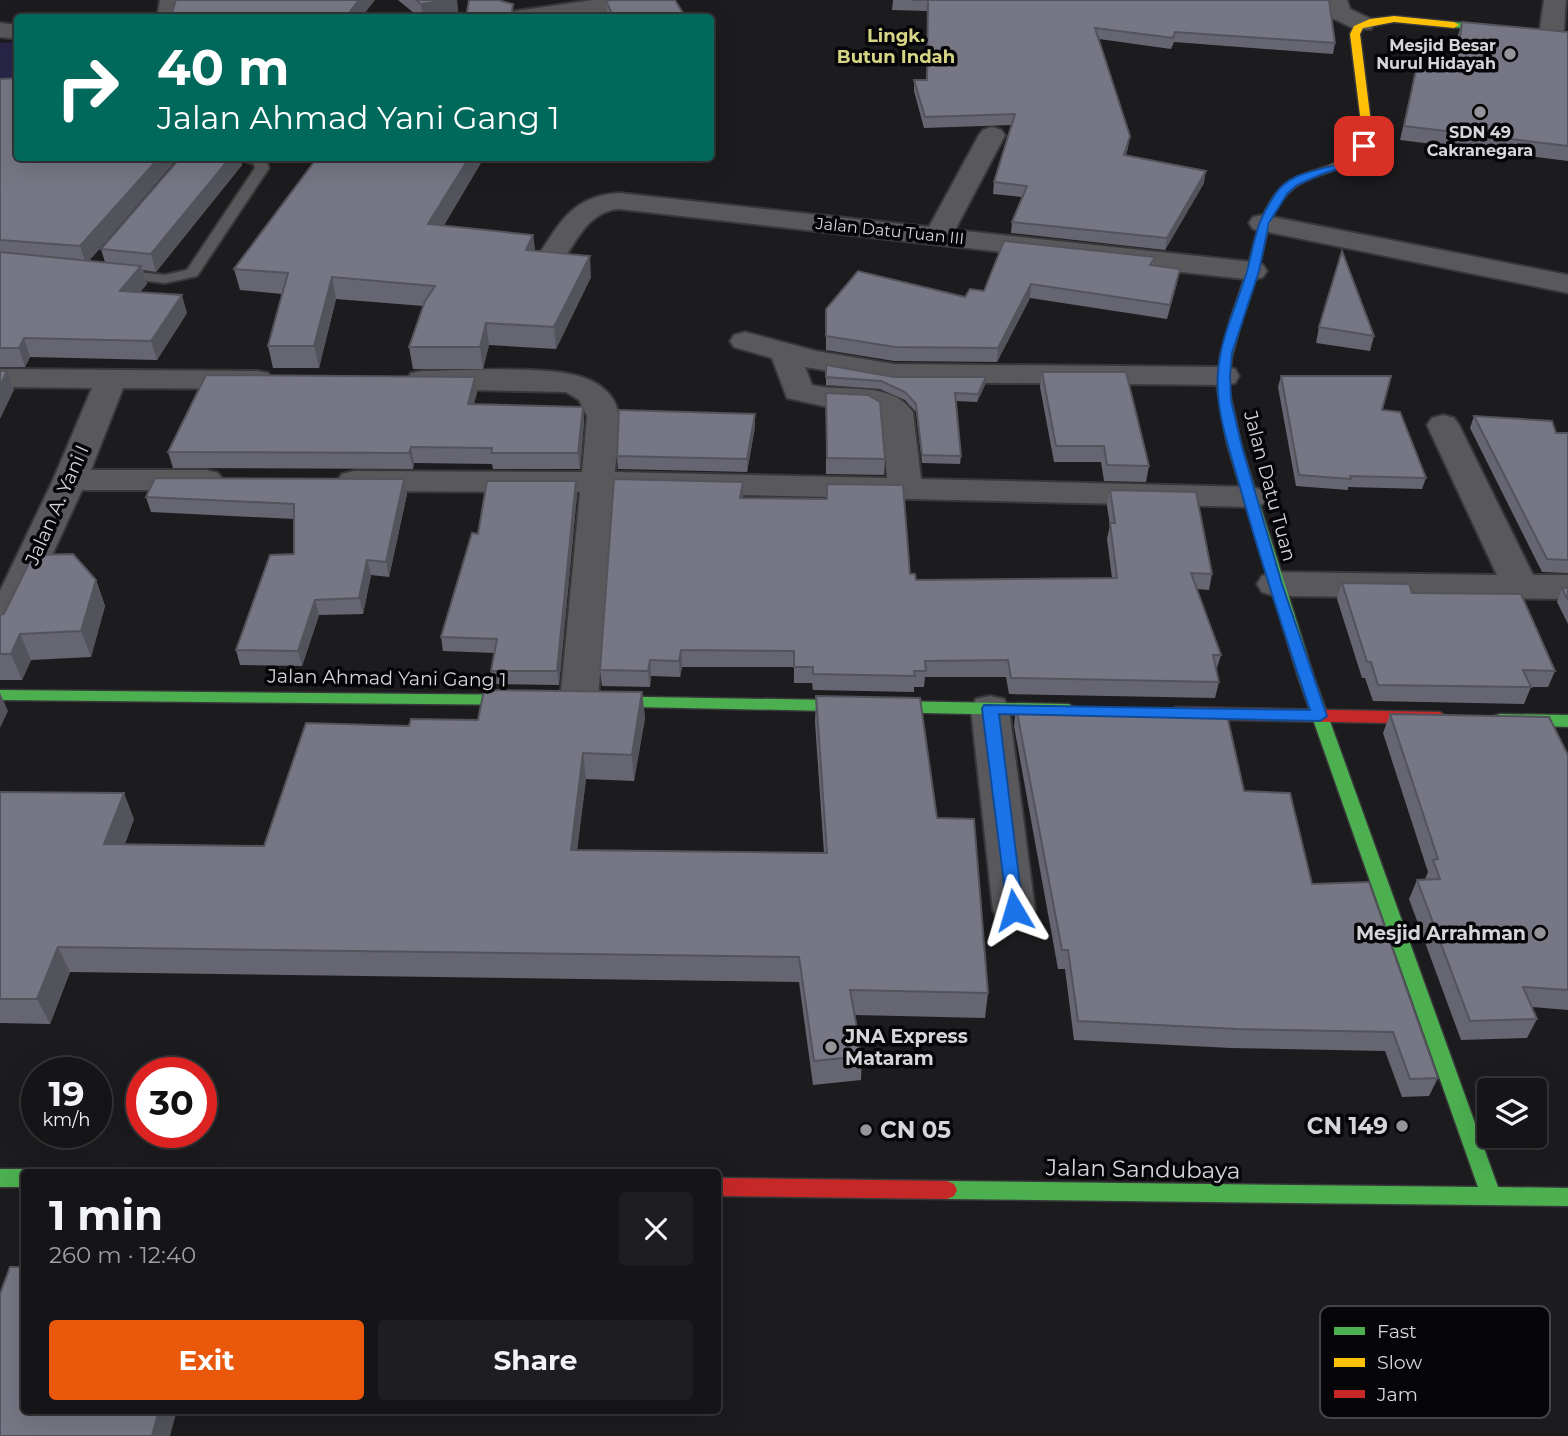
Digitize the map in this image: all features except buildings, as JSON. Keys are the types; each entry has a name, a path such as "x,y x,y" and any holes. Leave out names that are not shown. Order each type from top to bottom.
{"main road":[{"path":"1363,24 1379,19 1400,19 1560,33"},
{"name":"Jalan Datu Tuan","path":"1363,24 1355,34 1367,131 1364,146 1356,158 1348,163 1318,171 1293,183 1282,192 1263,223 1253,271 1229,343 1224,376 1229,424 1275,584 1491,1196"},
{"name":"Jalan Ahmad Yani Gang 1","path":"0,695 565,701 1086,711"},
{"path":"1155,712 1458,719"},
{"path":"1485,719 1568,721"},
{"path":"0,1178 21,1178"},
{"name":"Jalan Sandubaya","path":"721,1187 1568,1197"}],"street":[{"path":"537,14 593,3 639,0"},
{"path":"1336,0 1340,13 1363,24"},
{"path":"1555,0 1560,33"},
{"path":"938,236 992,135"},
{"name":"Jalan Datu Tuan III","path":"552,256 584,211 597,204 614,201 1253,271"},
{"path":"1263,223 1568,284"},
{"path":"745,341 785,352 894,373 1224,376"},
{"path":"785,352 799,391 811,397 873,399 888,403 897,412 905,489"},
{"path":"0,378 290,380"},
{"name":"Jalan A. Yani I","path":"0,629 69,480 111,380"},
{"path":"387,380 558,381 584,388 595,398 603,416 598,482 565,701"},
{"path":"1443,425 1520,585"},
{"path":"69,480 236,481"},
{"path":"320,481 598,482 1251,497"},
{"path":"1275,584 1568,587"},
{"path":"990,709 1014,910"}],"lane":[{"path":"104,272 165,279 192,273 262,168 260,161"}],"shaded area":[{"path":"14,42 14,86 0,87 0,43"}],"traffic: fast":[{"path":"1454,25 1568,37"},
{"path":"1236,320 1226,357 1223,388 1234,444 1306,677 1491,1196"},
{"path":"0,695 534,700"},
{"path":"590,701 1069,710"},
{"path":"1500,720 1568,721"},
{"path":"0,1178 21,1178"},
{"path":"947,1190 1568,1197"}],"traffic: slow":[{"path":"1236,320 1260,240 1275,202 1292,184 1343,164 1362,146 1367,131 1355,34 1359,26 1394,19 1454,25"}],"traffic: jam":[{"path":"1175,713 1440,718"},
{"path":"721,1187 947,1190"}],"place":[{"name":"Mesjid Besar Nurul Hidayah","path":"1510,54"},
{"name":"SDN 49 Cakranegara","path":"1480,112"},
{"name":"Mesjid Arrahman","path":"1540,933"},
{"name":"JNA Express Mataram","path":"831,1047"},
{"name":"CN 149","path":"1402,1126"},
{"name":"CN 05","path":"866,1130"}],"district":[{"name":"Lingk. Butun Indah","path":"896,46"}],"route":[{"path":"1014,910 990,709 1320,716 1275,584 1229,424 1224,376 1226,353 1253,271 1263,223 1282,192 1293,183 1318,171 1348,163 1356,158 1364,146"}]}
